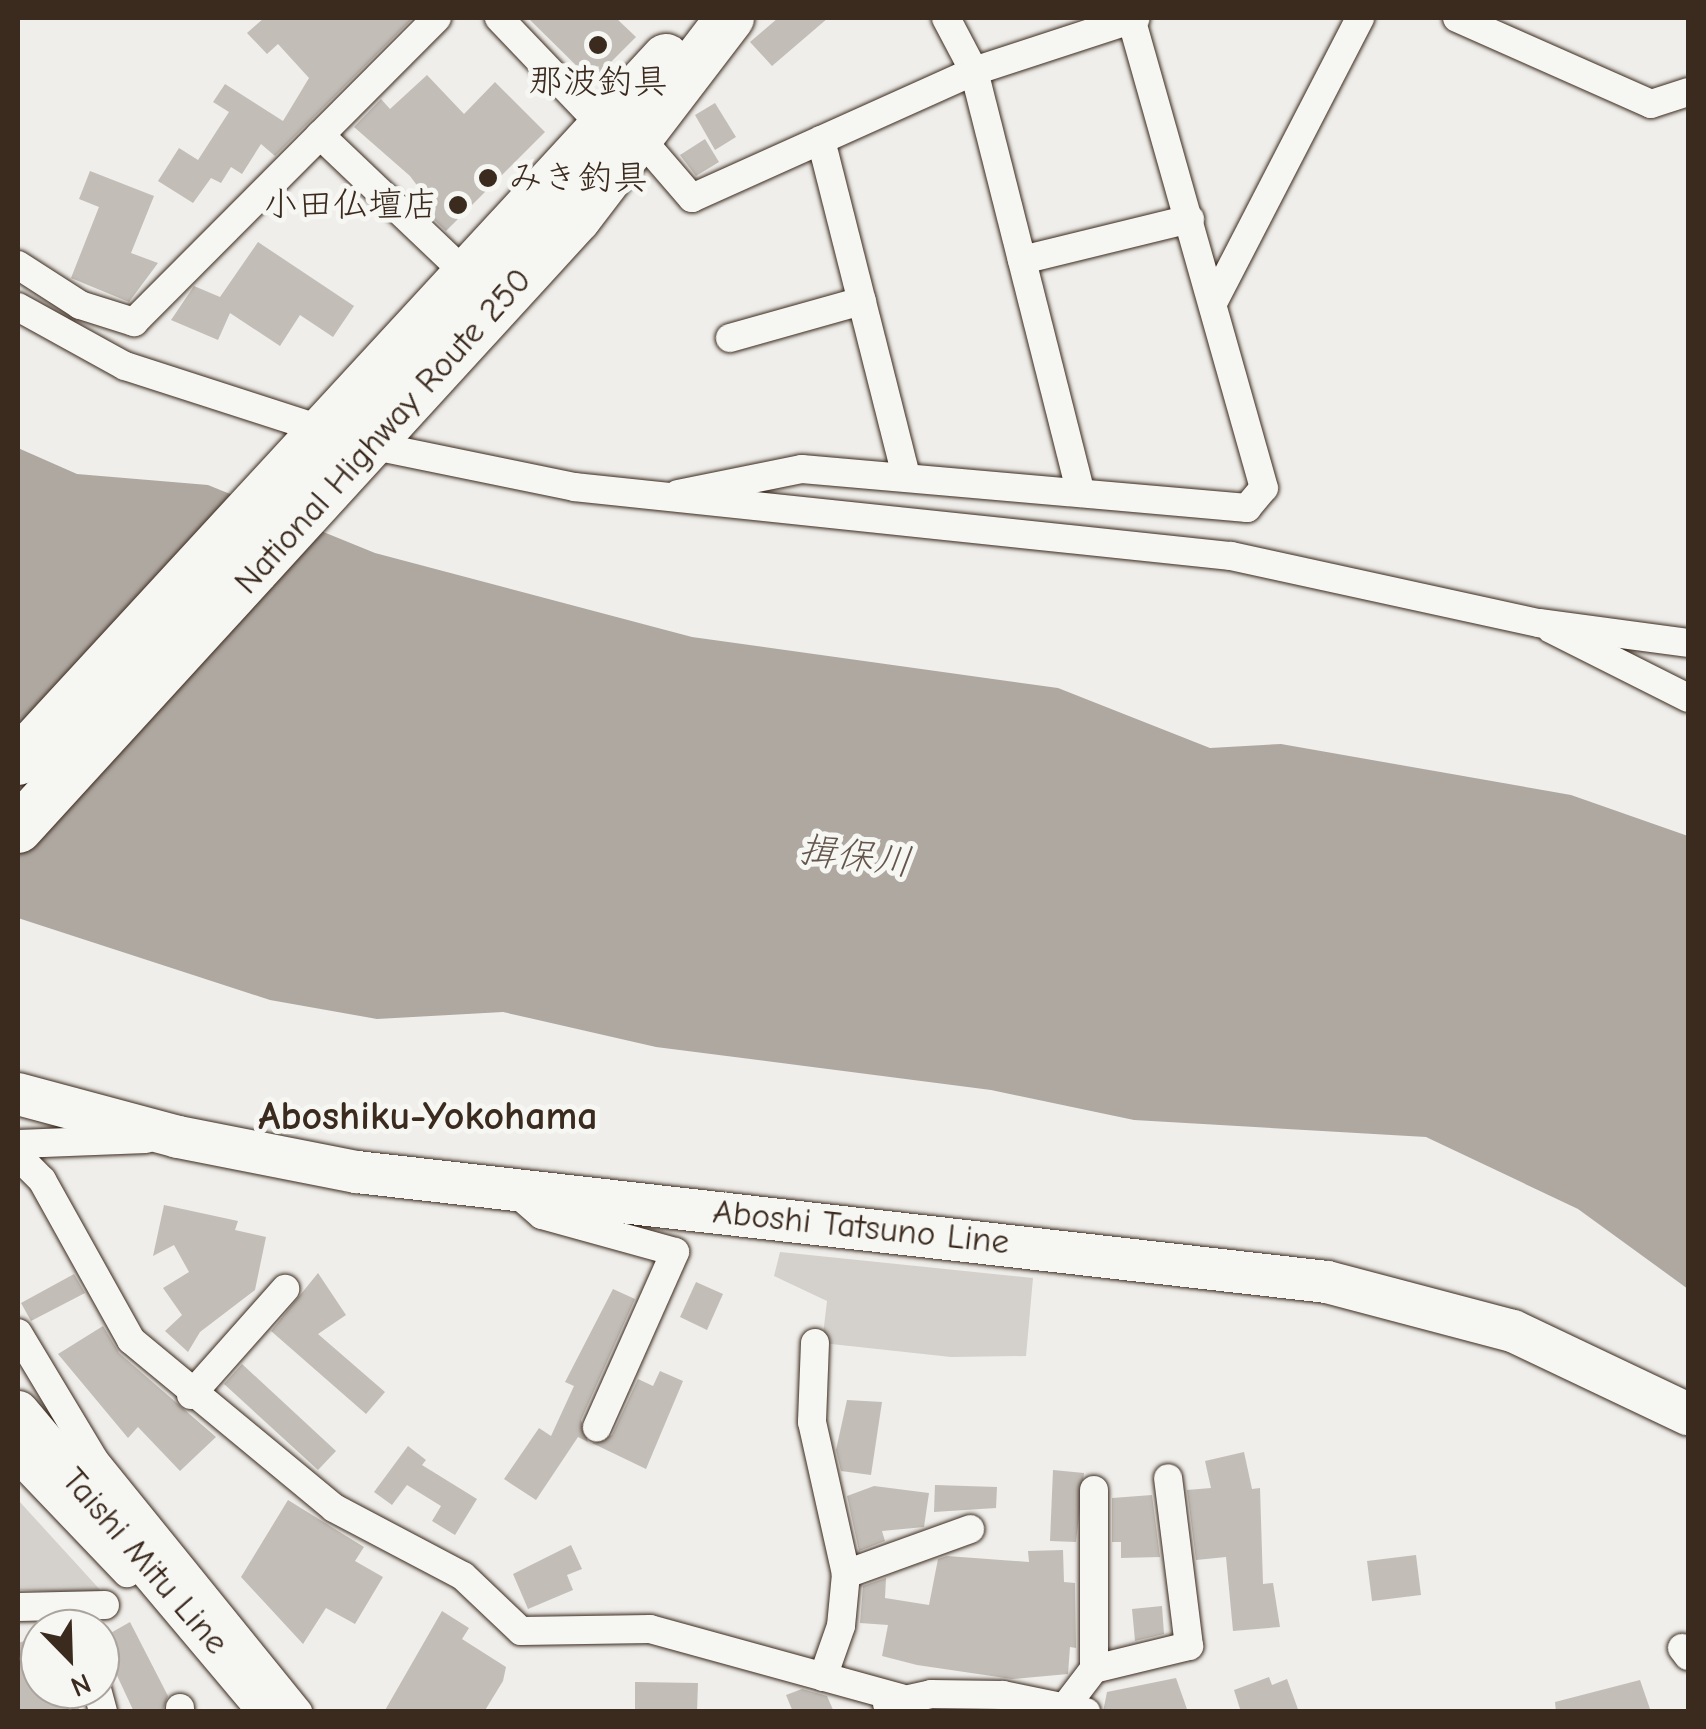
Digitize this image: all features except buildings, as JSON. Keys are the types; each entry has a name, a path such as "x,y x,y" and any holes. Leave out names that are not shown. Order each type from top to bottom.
{"highway":[{"name":"National Highway Route 250","path":"18,762 341,446 470,276 623,134 704,18"},
{"name":"National Highway Route 250","path":"18,830 341,446 730,18"}],"main road":[{"name":"Aboshi Tatsuno Line","path":"18,1094 178,1137 357,1172 1327,1282 1512,1331 1688,1414"},
{"name":"Taishi Mitu Line","path":"18,1412 271,1712"}],"street":[{"path":"18,265 80,305 134,322 437,18"},
{"path":"500,18 692,198 974,71 1134,20 1264,488 1248,508 802,469 646,500"},
{"path":"946,18 974,71 1081,493"},
{"path":"1213,303 1360,18"},
{"path":"1457,18 1652,104 1688,92"},
{"path":"320,136 470,276"},
{"path":"820,140 906,477"},
{"path":"1022,260 1190,219"},
{"path":"730,338 862,301"},
{"path":"18,307 125,366 341,446 646,500 1231,556 1538,623 1688,643"},
{"path":"1538,623 1688,698"},
{"path":"18,1144 178,1137"},
{"path":"18,1156 42,1180 131,1340 191,1395 334,1508 463,1576 522,1631 650,1629 901,1698 934,1703 1077,1707 1094,1669 1094,1490"},
{"path":"513,1190 542,1215 675,1252 596,1428"},
{"path":"191,1395 285,1289"},
{"path":"18,1333 96,1461 298,1712"},
{"path":"815,1343 812,1422 846,1574 841,1626 823,1677"},
{"path":"18,1459 245,1712"},
{"path":"1094,1669 1188,1646 1168,1478"},
{"path":"846,1574 970,1529"},
{"path":"99,1609 105,1606"},
{"path":"871,1712 901,1698"}],"shaded area":[{"path":"780,1252 1033,1278 1026,1356 951,1357 822,1343 827,1301 774,1276"},
{"path":"19,1501 103,1593 18,1590"}],"water":[{"name":"揖保川","path":"18,448 77,474 208,485 375,553 692,637 1058,688 1210,748 1281,744 1571,795 1688,836 1688,1289 1578,1209 1426,1137 1134,1120 991,1090 656,1047 503,1012 377,1019 270,1000 18,918"}],"place":[{"name":"那波釣具","path":"598,45"},
{"name":"みき釣具","path":"488,178"},
{"name":"小田仏壇店","path":"458,205"}],"district":[{"name":"Aboshiku-Yokohama","path":"428,1116"}]}
